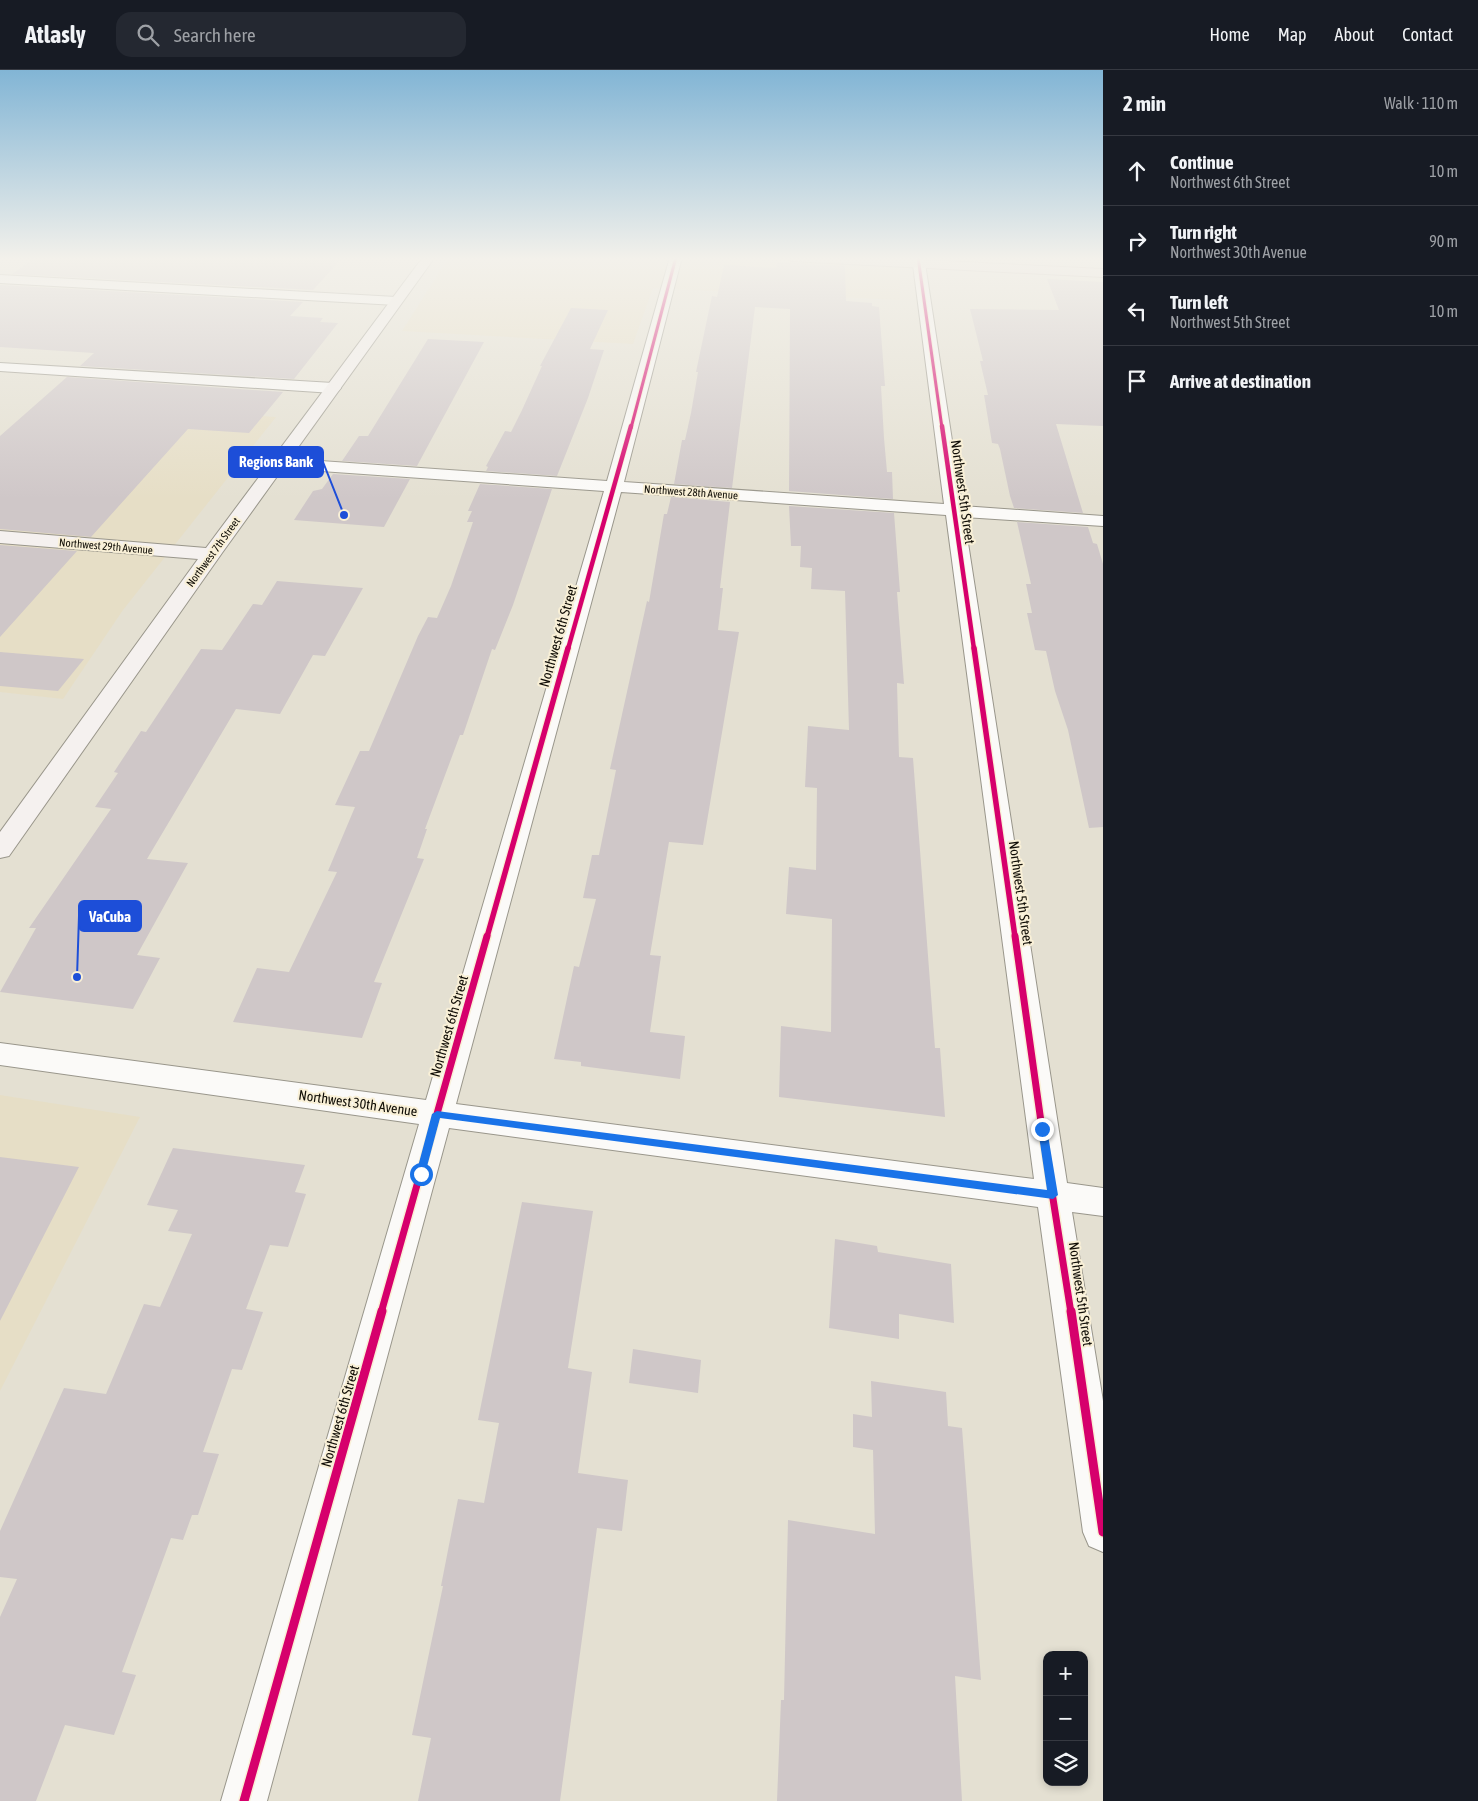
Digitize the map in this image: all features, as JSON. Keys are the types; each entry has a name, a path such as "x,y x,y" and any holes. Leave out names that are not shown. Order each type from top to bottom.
{"main road":[{"name":"Northwest 7th Street","path":"0,850 211,554 370,338"},
{"name":"Northwest 29th Avenue","path":"0,537 211,554"}],"street":[{"name":"Northwest 6th Street","path":"244,1801 654,338"},
{"name":"Northwest 5th Street","path":"929,338 1103,1532"},
{"path":"0,366 334,388"},
{"name":"Northwest 28th Avenue","path":"278,463 1103,521"},
{"name":"Northwest 30th Avenue","path":"0,1054 1103,1202"}],"shaded area":[{"path":"522,338 635,338 633,344"},
{"path":"133,408 276,417 123,610 63,699 0,692 0,484"},
{"path":"0,1095 140,1117 0,1391"}],"building":[{"path":"0,338 326,338 294,379 80,366 94,353 0,347"},
{"path":"555,338 595,338 590,349 604,350 588,398 557,476 486,471 488,467 486,466 505,431 511,432 542,366 540,366"},
{"path":"703,338 751,338 732,488 674,484 682,440 685,440 691,413 698,372 696,372"},
{"path":"790,338 881,338 885,386 881,386 884,438 887,472 892,472 893,499 789,491"},
{"path":"977,338 1103,338 1103,426 1056,424 1083,513 1014,508 1000,449 998,444 992,443 984,395 988,395 980,361 983,361"},
{"path":"428,339 484,342 417,466 342,461 359,436 368,436"},
{"path":"67,377 283,392 249,433 188,429 91,537 0,529 0,436"},
{"path":"333,474 410,479 384,527 294,520 313,491 322,489"},
{"path":"480,484 552,489 513,605 495,650 492,649 463,735 460,735 425,829 427,829 417,858 424,859 374,982 382,983 362,1038 233,1022 257,968 289,972 337,872 328,871 355,807 335,805 360,751 369,751 428,617 437,618 451,586 473,522 467,522 472,511 468,511"},
{"path":"671,497 730,502 720,588 723,588 718,630 739,632 703,845 669,842 650,955 661,956 650,1032 685,1036 680,1079 581,1066 581,1062 554,1059 574,966 579,967 596,899 583,898 592,855 599,855 616,770 610,769 647,601 649,602 664,514 667,514"},
{"path":"789,506 894,513 900,592 897,592 904,684 897,683 899,757 913,758 935,1048 940,1048 945,1117 779,1097 781,1026 831,1032 832,919 786,914 789,867 816,870 817,788 805,787 808,726 849,730 845,591 811,589 812,568 800,567 801,546 791,546"},
{"path":"1017,522 1088,527 1093,543 1097,544 1103,564 1103,827 1089,828 1068,730 1055,691 1046,651 1035,650 1027,613 1032,613 1026,584 1031,584"},
{"path":"0,545 77,551 0,637"},
{"path":"277,581 363,588 325,656 313,655 280,714 236,709 147,859 188,863 137,955 160,958 133,1009 0,992 36,928 29,928 111,809 95,807 118,773 114,772 141,731 146,732 201,649 222,650 253,604 262,605"},
{"path":"0,652 84,659 58,691 0,686"},
{"path":"173,1148 305,1165 295,1192 306,1194 288,1247 270,1245 246,1309 263,1312 242,1370 232,1369 203,1452 219,1454 198,1515 192,1515 183,1540 171,1538 122,1672 136,1675 114,1735 65,1725 36,1801 0,1801 0,1617 17,1579 0,1577 0,1531 64,1388 106,1394 144,1304 160,1307 192,1234 168,1231 178,1210 147,1205"},
{"path":"0,1157 79,1167 0,1321"},
{"path":"522,1202 593,1211 568,1368 592,1372 578,1473 628,1480 622,1531 597,1528 560,1801 418,1801 431,1738 412,1735 443,1586 441,1586 458,1499 484,1503 499,1423 478,1420"},
{"path":"835,1239 877,1246 878,1252 951,1264 954,1323 899,1314 899,1339 829,1328"},
{"path":"633,1349 701,1360 698,1393 629,1383"},
{"path":"871,1381 946,1392 948,1426 962,1428 981,1680 955,1676 962,1801 777,1801 781,1700 784,1700 788,1520 875,1534 873,1450 853,1447 853,1414 872,1417"}],"cycle path":[{"path":"244,1801 621,464 655,338"},
{"path":"929,338 1042,1129 1065,1269 1103,1532"}],"place":[{"name":"Regions Bank","path":"344,515"},
{"name":"VaCuba","path":"77,977"}],"route":[{"path":"421,1174 437,1114 1053,1195 1042,1129"}]}
